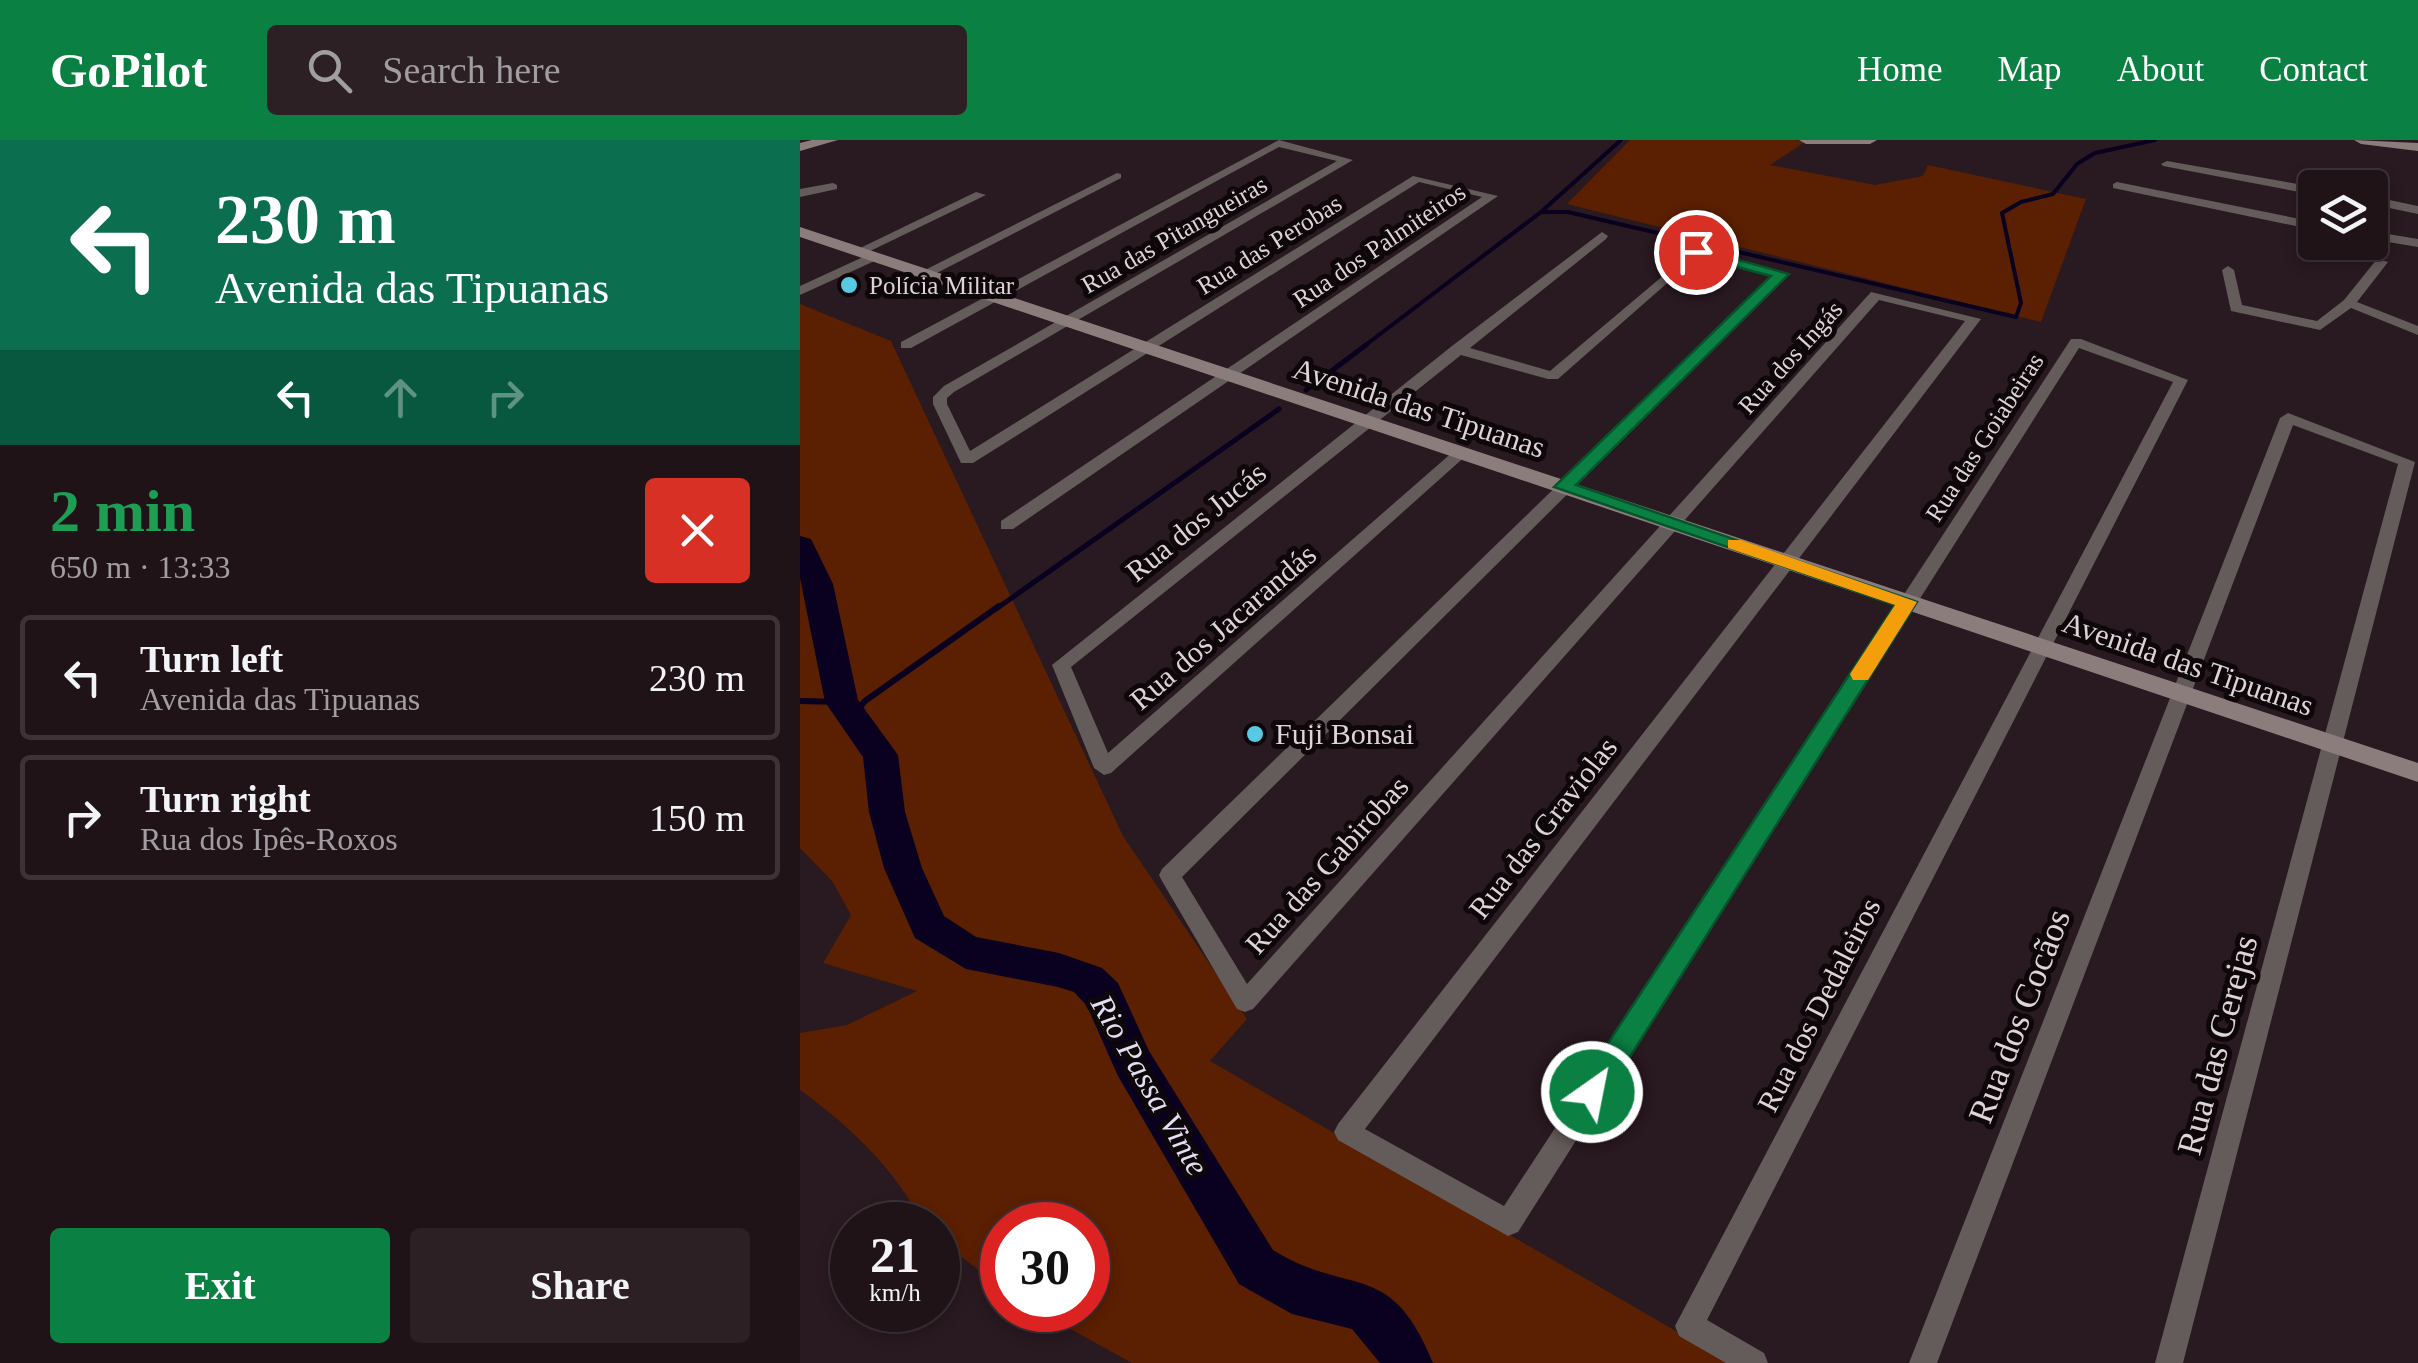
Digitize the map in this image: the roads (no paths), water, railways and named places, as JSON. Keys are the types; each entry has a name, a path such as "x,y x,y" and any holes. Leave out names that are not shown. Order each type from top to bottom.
{"main road":[{"path":"800,147 831,140"},
{"path":"1806,140 1870,140"},
{"path":"2361,140 2418,147"},
{"name":"Avenida das Tipuanas","path":"800,232 2418,773"}],"street":[{"name":"Rua das Pitangueiras","path":"995,297 1278,144 1347,160 1067,322"},
{"path":"2168,164 2298,187"},
{"path":"926,274 1116,176"},
{"name":"Rua das Perobas","path":"1067,322 940,396 966,460 1417,178"},
{"name":"Rua dos Palmiteiros","path":"1228,375 1492,196 1417,178"},
{"path":"800,192 833,186"},
{"path":"2116,186 2298,223"},
{"path":"800,291 980,194"},
{"path":"2388,204 2418,210"},
{"name":"Rua dos Jucás","path":"1061,665 1602,236"},
{"path":"2388,238 2418,244"},
{"path":"1457,349 1553,376 1696,252 1782,274 1563,487"},
{"path":"2228,270 2232,304 2242,311 2320,326 2348,303 2382,262"},
{"name":"Rua dos Ingás","path":"1672,524 1876,295 1974,319"},
{"path":"906,345 995,297"},
{"path":"2348,303 2418,331"},
{"name":"Rua das Graviolas","path":"1907,602 1508,1223 1348,1132 1974,319"},
{"name":"Rua das Goiabeiras","path":"1907,602 2076,342 2180,380 2040,647"},
{"path":"1007,525 1228,375"},
{"name":"Rua dos Cocãos","path":"1924,1363 2288,418 2407,462"},
{"name":"Rua dos Jacarandás","path":"1061,665 1104,768 1461,453"},
{"name":"Rua das Cerejas","path":"2169,1363 2407,462"},
{"name":"Rua das Gabirobas","path":"1563,487 1170,876 1245,1002 1672,524"},
{"name":"Rua dos Dedaleiros","path":"1754,1363 1689,1326 2040,647"}],"waterway":[{"path":"1541,212 1621,140"},
{"path":"1541,212 1568,212 2016,317 2021,303 2002,213 2021,202 2053,194 2077,164 2095,153 2155,140"},
{"path":"1363,347 1541,212"},
{"path":"1306,390 1366,345"},
{"path":"996,609 1279,409"},
{"name":"Rio Passa Vinte","path":"800,545 818,584 842,702 880,755 887,812 903,868 929,927 966,952 1059,970 1088,980 1103,995 1133,1063 1256,1267 1292,1290 1365,1307 1388,1328 1408,1363"},
{"path":"852,717 865,701 999,606"},
{"path":"800,701 842,702"}],"place":[{"name":"Polícia Militar","path":"849,285"},
{"name":"Fuji Bonsai","path":"1255,734"}]}
